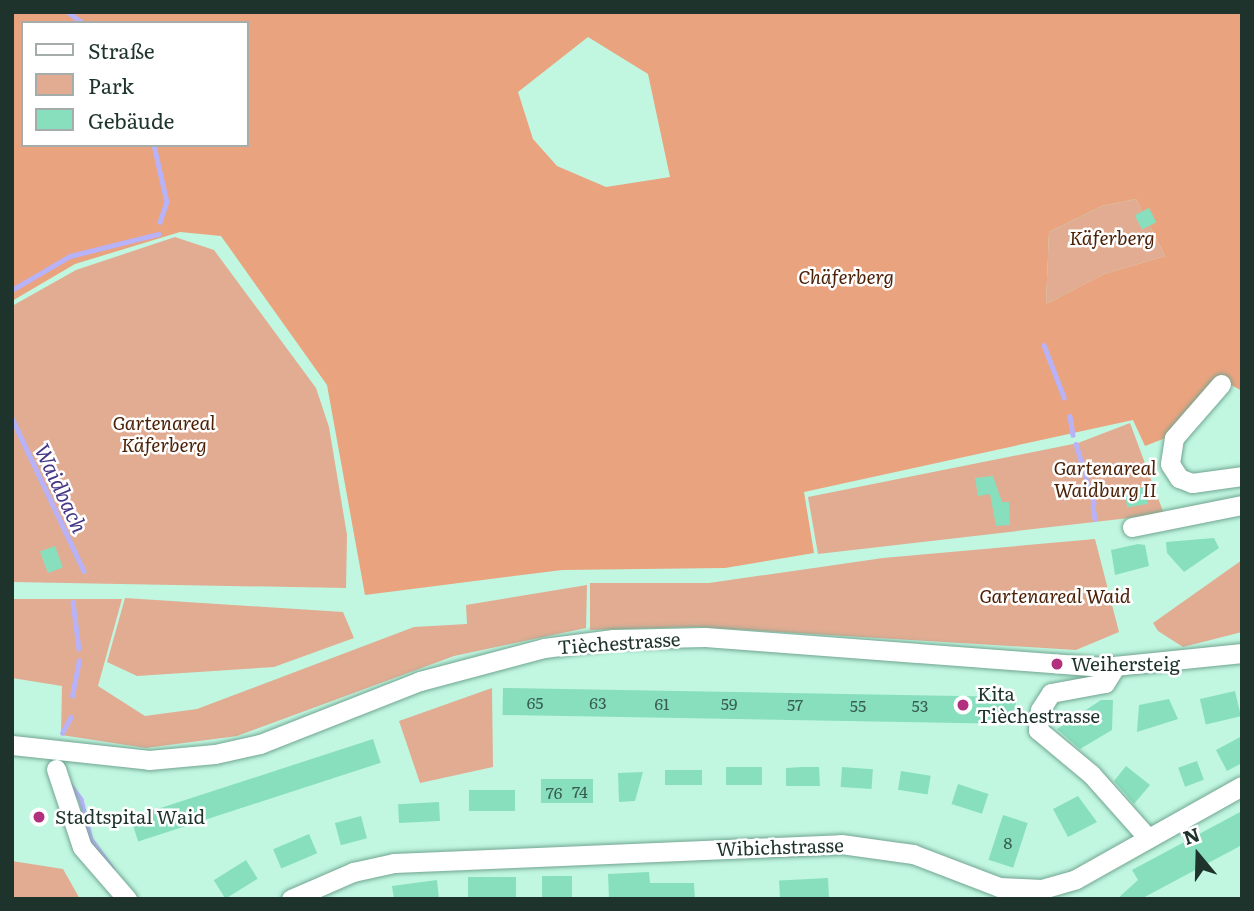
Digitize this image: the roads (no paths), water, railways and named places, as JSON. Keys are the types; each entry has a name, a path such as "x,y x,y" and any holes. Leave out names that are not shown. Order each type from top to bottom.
{"street":[{"path":"1221,384 1174,438 1170,464 1175,474 1192,483 1242,476"},
{"path":"1132,527 1242,505"},
{"name":"Tièchestrasse","path":"12,745 149,760 215,754 260,744 432,677 544,648 613,639 705,637 1115,667 1242,653"},
{"path":"1115,667 1105,683 1051,693 1040,710 1038,731 1091,774 1148,838"},
{"path":"57,769 82,847 127,899"},
{"name":"Wibichstrasse","path":"291,899 353,873 394,863 841,844 913,853 988,883 1025,891 1076,879 1242,786"}],"waterway":[{"name":"Waidbach","path":"68,12 80,21"},
{"name":"Waidbach","path":"154,147 167,202 160,222"},
{"name":"Waidbach","path":"12,290 70,256 158,234"},
{"path":"1044,345 1064,397"},
{"path":"1070,416 1073,435"},
{"name":"Waidbach","path":"12,418 84,571"},
{"path":"1076,444 1086,477"},
{"path":"1087,480 1094,503"},
{"path":"1093,506 1095,519"},
{"path":"73,602 79,649"},
{"path":"72,696 79,661"},
{"path":"62,733 71,717"},
{"path":"70,784 81,799 91,839 112,868"}],"place":[{"name":"Weihersteig","path":"1057,664"},
{"name":"Kita Tièchestrasse","path":"963,705"},
{"name":"Stadtspital Waid","path":"39,817"}],"park label":[{"name":"Käferberg","path":"1112,238"},
{"name":"Chäferberg","path":"846,277"},
{"name":"Gartenareal Käferberg","path":"164,434"},
{"name":"Gartenareal Waidburg II","path":"1105,479"},
{"name":"Gartenareal Waid","path":"1055,596"}]}
